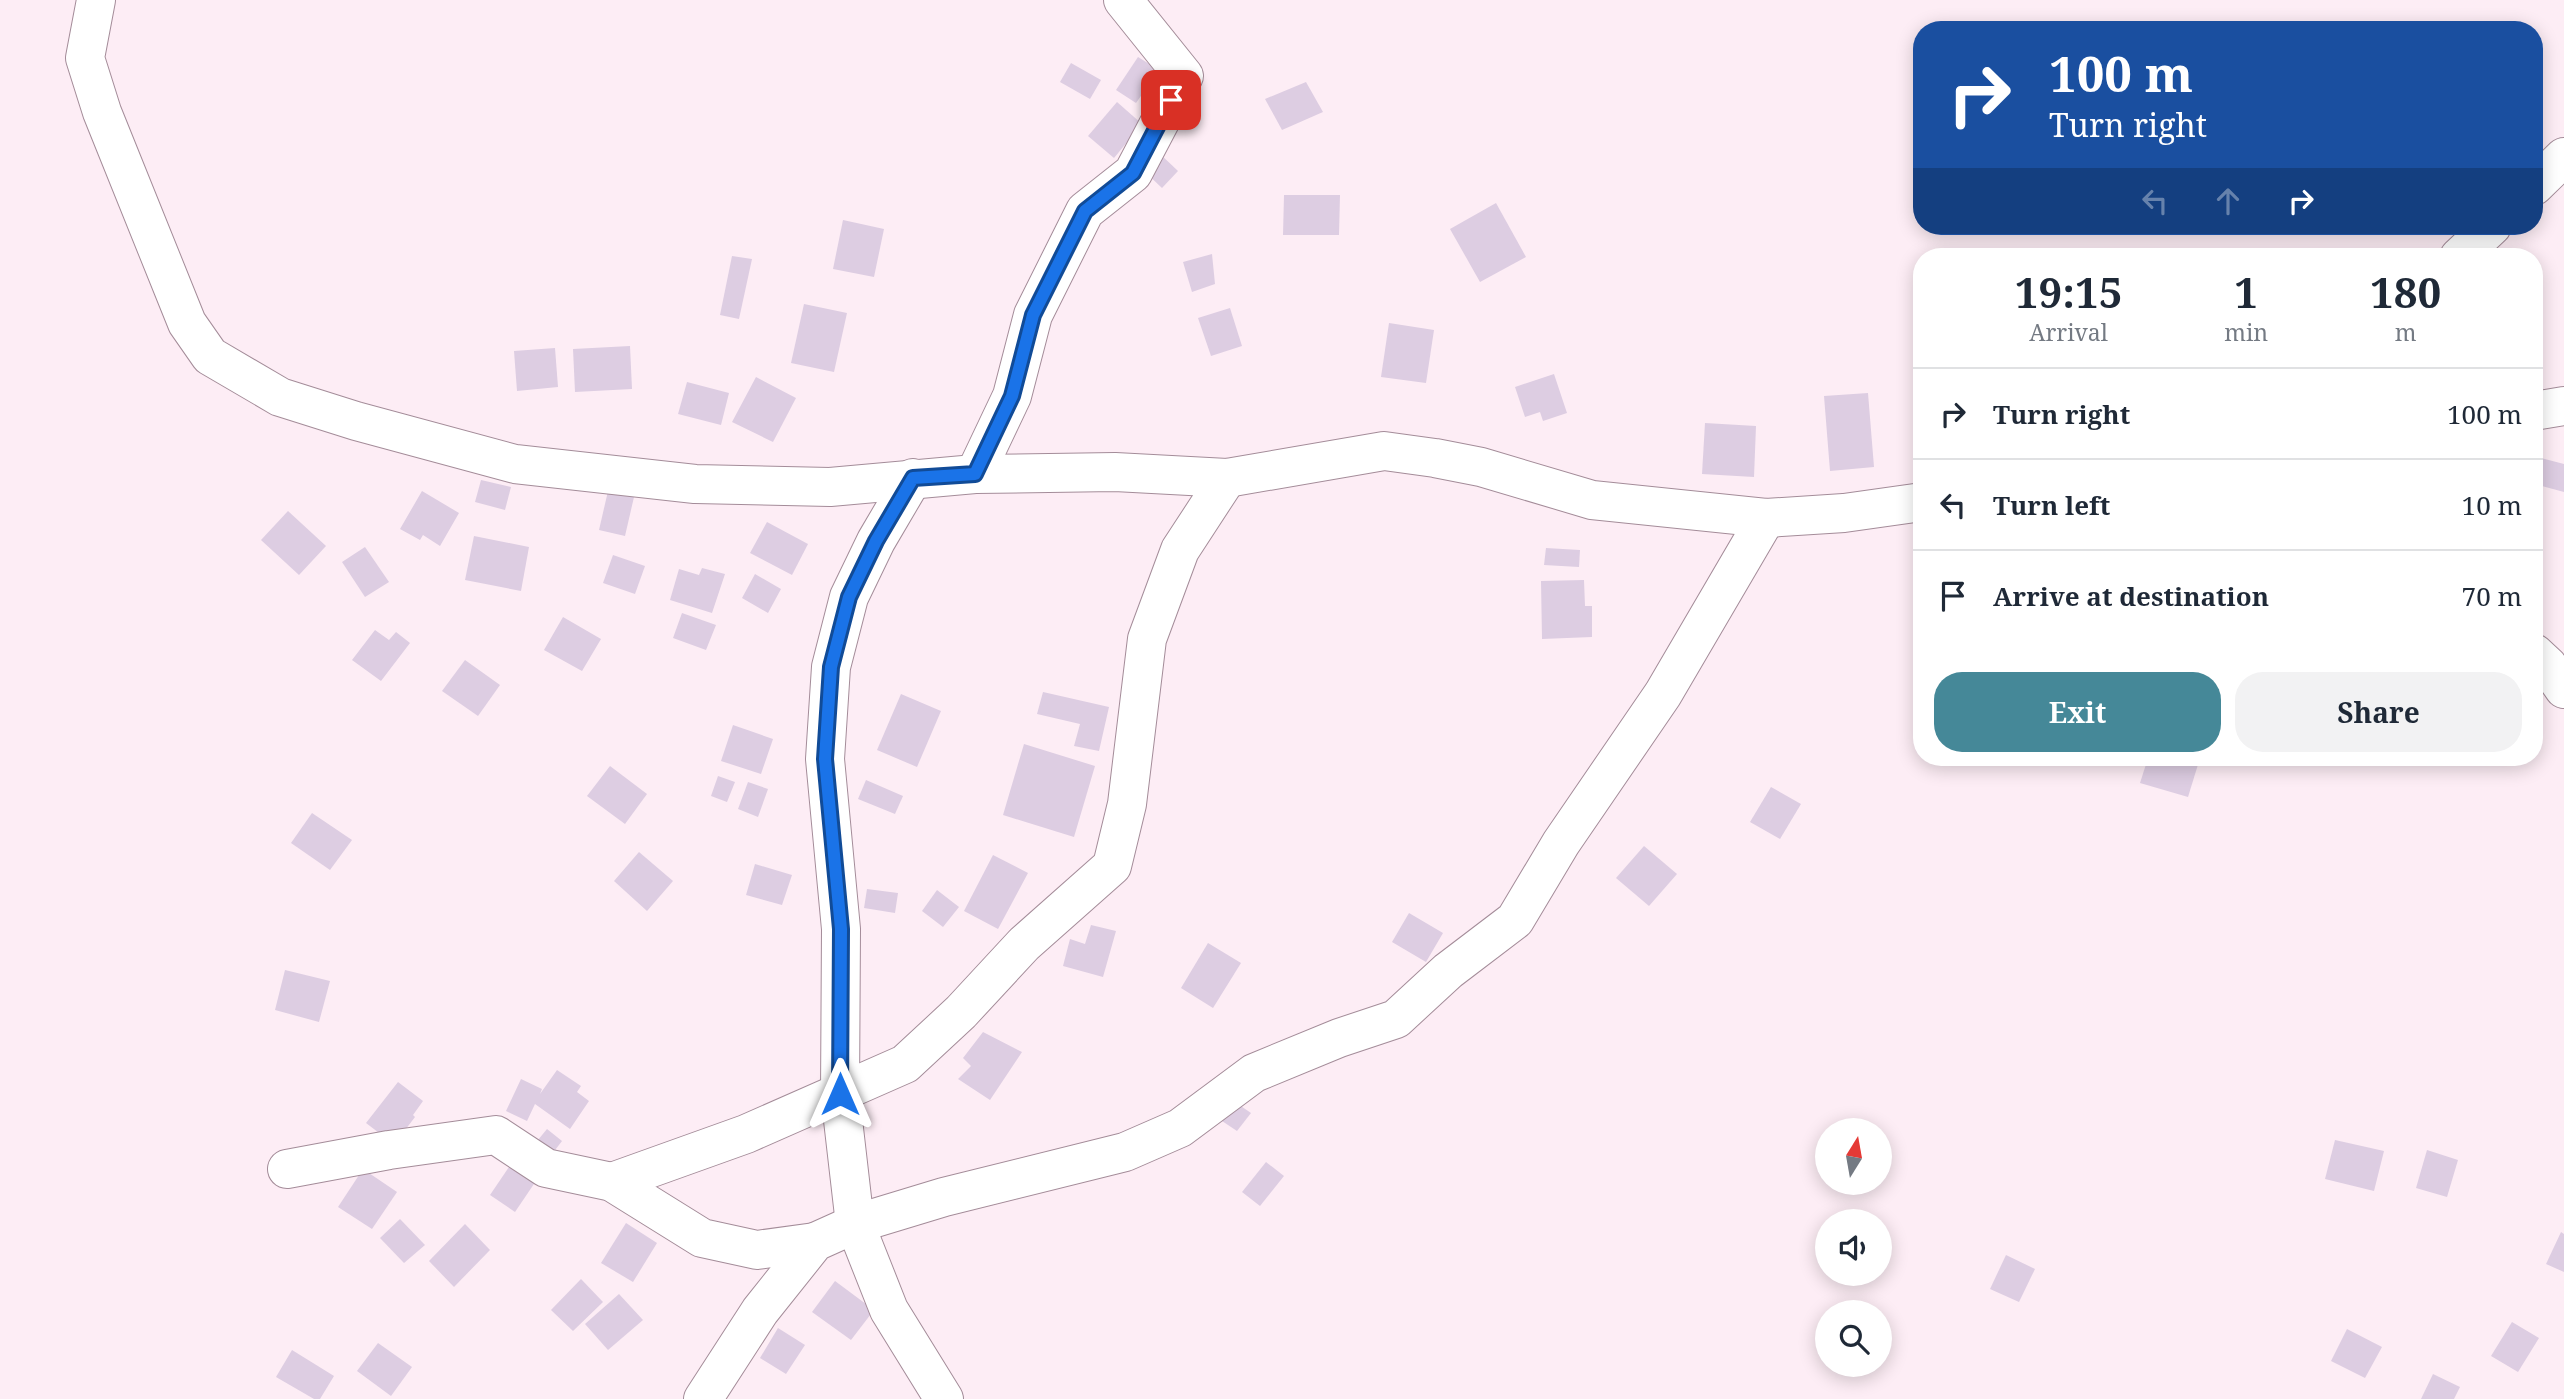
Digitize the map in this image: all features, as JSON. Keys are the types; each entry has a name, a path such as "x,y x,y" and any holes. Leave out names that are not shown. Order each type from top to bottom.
{"street":[{"path":"96,0 85,58 102,112 187,323 210,356 280,397 356,421 515,464 695,484 830,487 975,474 1115,472 1227,478 1384,451 1482,467 1592,500 1766,518 1844,513 1913,503"},
{"path":"975,474 1012,396 1033,315 1085,211 1133,173 1184,76 1124,0"},
{"path":"2543,177 2564,157"},
{"path":"2469,248 2482,235"},
{"path":"2543,410 2564,406"},
{"path":"913,478 876,541 849,597 831,667 825,759 841,929 840,1094 855,1224 889,1310 944,1399"},
{"path":"612,1182 746,1134 905,1064 961,1012 1024,944 1111,866 1127,804 1147,639 1181,550 1227,478"},
{"path":"287,1169 388,1150 496,1135 546,1168 612,1182 702,1238 757,1250 815,1242 855,1224 944,1197 1125,1152 1180,1128 1254,1073 1339,1038 1396,1019 1448,971 1515,920 1561,843 1606,781 1663,694 1766,518"},
{"path":"2543,664 2564,689"},
{"path":"703,1399 760,1311 815,1242"}],"building":[{"path":"1138,57 1159,70 1136,103 1116,90"},
{"path":"1071,63 1101,80 1090,99 1060,82"},
{"path":"1306,82 1323,112 1282,130 1265,99"},
{"path":"1117,102 1142,124 1114,158 1088,136"},
{"path":"1159,153 1178,171 1162,188 1143,170"},
{"path":"1284,195 1340,195 1339,235 1283,235"},
{"path":"1496,203 1526,257 1480,282 1450,229"},
{"path":"843,220 884,229 874,277 833,269"},
{"path":"1212,254 1215,284 1192,292 1183,262"},
{"path":"732,256 752,259 739,319 720,315"},
{"path":"804,304 847,313 834,372 791,363"},
{"path":"1230,308 1242,346 1211,356 1198,318"},
{"path":"1389,323 1434,330 1426,383 1381,377"},
{"path":"630,346 632,389 575,392 573,349"},
{"path":"555,348 558,387 517,391 514,351"},
{"path":"1554,374 1567,413 1543,421 1540,412 1525,417 1515,387"},
{"path":"756,377 796,398 773,442 732,422"},
{"path":"687,382 729,393 721,425 678,414"},
{"path":"1868,393 1874,467 1830,471 1824,396"},
{"path":"1705,423 1756,426 1754,477 1702,474"},
{"path":"2543,459 2564,464 2564,492 2543,486"},
{"path":"481,480 511,487 505,510 475,502"},
{"path":"422,491 459,513 440,546 423,535 420,540 400,529"},
{"path":"608,491 634,497 625,536 599,530"},
{"path":"288,511 326,546 299,575 261,540"},
{"path":"767,522 808,544 792,575 750,553"},
{"path":"474,536 529,547 521,591 465,580"},
{"path":"365,547 389,582 365,597 342,562"},
{"path":"1546,548 1580,550 1579,567 1544,565"},
{"path":"613,555 645,566 635,594 603,583"},
{"path":"702,568 725,574 712,613 670,600 679,569 699,575"},
{"path":"755,574 781,589 768,613 742,598"},
{"path":"1584,580 1585,606 1592,606 1592,637 1542,639 1541,581"},
{"path":"682,613 716,625 706,650 673,638"},
{"path":"563,617 601,639 582,671 544,650"},
{"path":"375,630 389,640 396,632 410,643 381,681 352,660"},
{"path":"465,660 500,685 478,716 442,691"},
{"path":"1043,692 1109,707 1099,751 1074,746 1080,724 1037,714"},
{"path":"901,694 941,711 917,767 877,750"},
{"path":"733,725 773,739 761,774 721,761"},
{"path":"1024,744 1095,766 1074,837 1003,815"},
{"path":"610,766 647,794 625,824 587,796"},
{"path":"2145,766 2198,766 2188,797 2140,783"},
{"path":"718,776 735,782 727,802 711,796"},
{"path":"866,780 903,796 895,814 858,799"},
{"path":"748,782 768,789 758,817 738,809"},
{"path":"1771,787 1801,804 1780,839 1750,822"},
{"path":"312,813 352,840 330,870 291,843"},
{"path":"1644,846 1677,874 1649,906 1616,878"},
{"path":"639,852 673,881 647,911 614,881"},
{"path":"993,855 1028,873 998,929 964,911"},
{"path":"755,864 792,875 782,905 746,895"},
{"path":"867,889 898,893 895,913 864,908"},
{"path":"937,890 959,907 943,927 922,911"},
{"path":"1409,913 1443,933 1426,962 1392,942"},
{"path":"1091,925 1116,931 1103,977 1063,966 1070,939 1085,944"},
{"path":"1208,943 1241,963 1213,1008 1181,988"},
{"path":"285,970 330,981 319,1022 275,1010"},
{"path":"983,1032 1022,1052 990,1100 958,1079 971,1066 963,1058"},
{"path":"557,1070 581,1086 577,1092 589,1101 570,1129 535,1104 527,1121 506,1111 521,1079 542,1089 540,1094"},
{"path":"398,1082 423,1101 402,1134 391,1142 366,1123"},
{"path":"1232,1100 1251,1113 1237,1131 1219,1119"},
{"path":"547,1129 562,1141 549,1158 533,1146"},
{"path":"2335,1140 2384,1151 2374,1191 2325,1179"},
{"path":"2427,1150 2458,1160 2447,1197 2416,1188"},
{"path":"513,1161 538,1178 515,1212 490,1195"},
{"path":"1266,1162 1284,1176 1260,1206 1242,1192"},
{"path":"363,1169 397,1192 372,1229 338,1207"},
{"path":"400,1219 425,1245 404,1263 380,1238"},
{"path":"626,1223 657,1243 633,1282 601,1263"},
{"path":"465,1224 490,1250 454,1287 429,1261"},
{"path":"2561,1232 2564,1234 2564,1272 2546,1264"},
{"path":"2006,1255 2035,1269 2019,1302 1990,1289"},
{"path":"581,1279 603,1302 573,1331 551,1310"},
{"path":"835,1281 874,1310 851,1340 812,1312"},
{"path":"619,1294 643,1320 608,1350 585,1324"},
{"path":"2512,1322 2539,1338 2518,1372 2491,1356"},
{"path":"778,1328 805,1345 786,1374 760,1358"},
{"path":"2347,1329 2382,1347 2365,1378 2331,1361"},
{"path":"378,1343 412,1367 391,1396 357,1371"},
{"path":"292,1350 334,1376 320,1399 314,1399 276,1377"},
{"path":"2433,1374 2460,1387 2454,1399 2421,1399"}],"route":[{"path":"840,1094 841,929 825,759 831,667 849,597 876,541 913,478 975,474 1012,396 1033,315 1085,211 1133,173 1171,100"}]}
